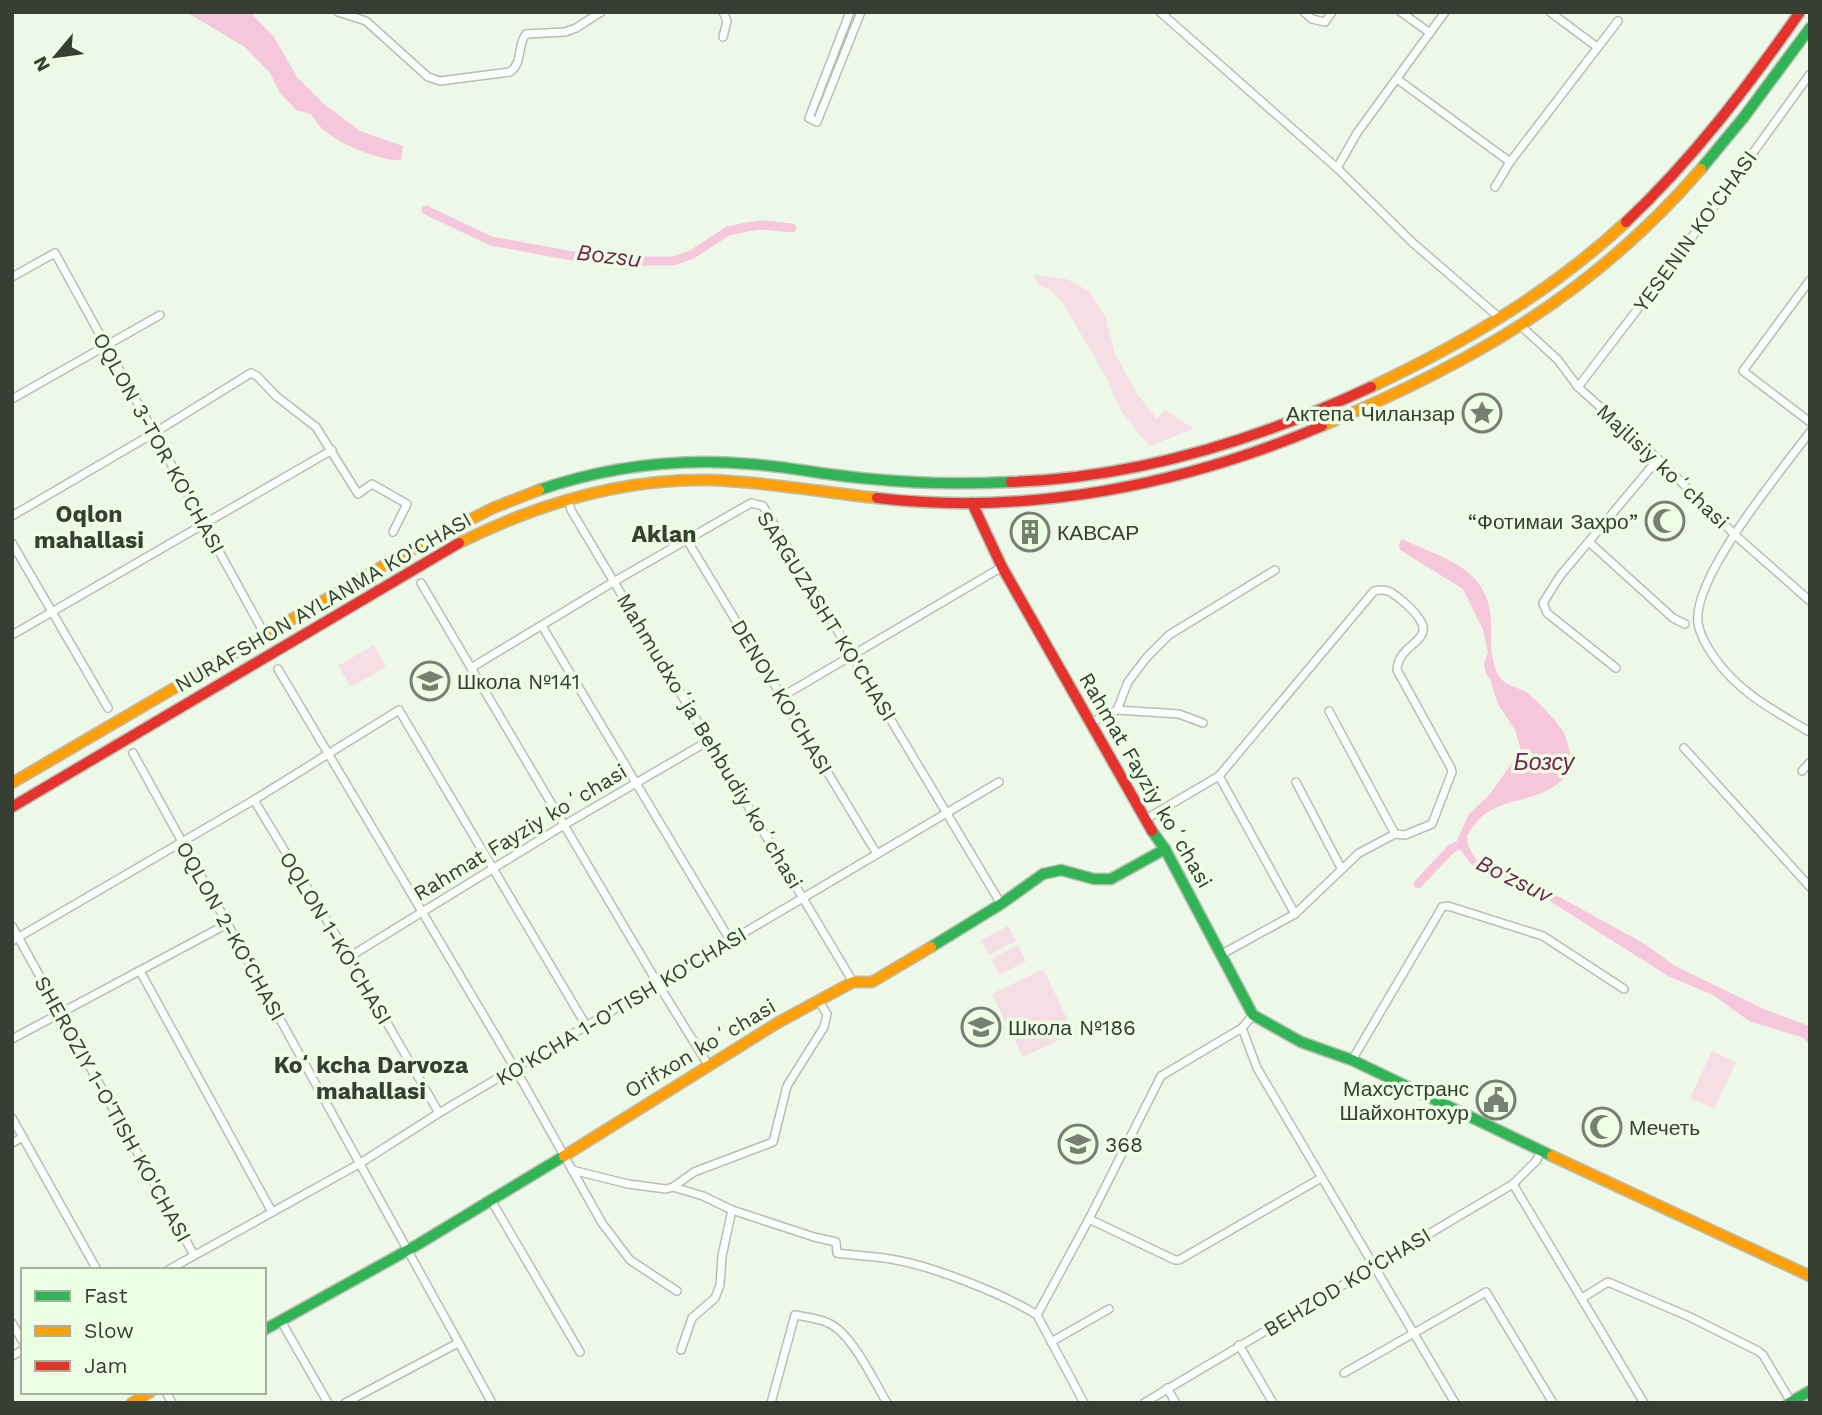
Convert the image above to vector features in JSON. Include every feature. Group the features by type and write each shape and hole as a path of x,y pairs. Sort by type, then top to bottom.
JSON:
{"main road":[{"path":"1794,14 1810,29"},
{"name":"NURAFSHON AYLANMA KO'CHASI","path":"12,783 264,633 474,515 548,487 614,471 710,462 761,465 876,480 964,484 1074,478 1205,451 1268,431 1346,399 1439,354 1502,319 1551,286 1602,244 1657,191 1705,139 1794,14"},
{"name":"NURAFSHON AYLANMA KO'CHASI","path":"12,807 444,551 502,522 568,499 666,481 710,480 880,499 972,503 1059,498 1163,481 1213,468 1353,414 1450,368 1522,327 1615,257 1718,149 1810,29"},
{"path":"1705,139 1708,148 1718,149"},
{"path":"1602,244 1612,247 1615,257"},
{"path":"1346,399 1346,409 1353,414"},
{"path":"710,462 705,471 710,480"},
{"path":"1158,462 1164,464 1167,470 1163,481"},
{"path":"614,471 620,473 622,478 617,488"},
{"name":"Rahmat Fayziy koʻchasi","path":"972,503 1002,567 1144,820 1165,849 1253,1014"},
{"name":"Orifxon koʻchasi","path":"266,1329 407,1251 565,1155 707,1063 853,982 872,982 1001,904 1038,877 1061,870 1094,879 1111,879 1165,849"},
{"path":"1253,1014 1301,1042 1352,1060 1541,1152 1810,1276"},
{"path":"1790,1402 1810,1391"}],"street":[{"path":"338,12 366,21 429,77 444,82 510,72 516,67 522,38 526,34 565,32 601,12"},
{"path":"723,12 727,20 723,37"},
{"path":"850,12 809,118 817,122 861,12"},
{"path":"1160,12 1337,167 1404,235 1502,319"},
{"path":"1304,12 1312,19 1325,22 1332,12"},
{"path":"1401,12 1430,33"},
{"path":"1337,167 1357,133 1445,12"},
{"path":"1550,12 1597,47"},
{"path":"1495,187 1510,162 1618,21"},
{"name":"YESENIN KO'CHASI","path":"1578,387 1675,260 1810,74"},
{"path":"1397,79 1510,162"},
{"name":"OQLON 3-TOR KO'CHASI","path":"12,277 55,253 264,633"},
{"path":"1810,279 1743,370 1810,422"},
{"path":"12,399 160,315"},
{"name":"Majlisiy koʻchasi","path":"1522,327 1558,360 1578,387 1658,459 1735,535 1810,601"},
{"path":"12,516 251,373 317,427 358,494 372,484 407,504 393,531"},
{"path":"1810,432 1735,535 1705,586 1699,606 1700,632 1727,675 1758,701 1810,732"},
{"path":"12,635 332,450"},
{"path":"1616,668 1548,613 1543,603 1560,576 1658,459"},
{"name":"Mahmudxoʻja Behbudiy koʻchasi","path":"568,499 571,510 853,982"},
{"name":"SARGUZASHT KO'CHASI","path":"471,668 751,503 763,506 1001,904"},
{"name":"DENOV KO'CHASI","path":"688,540 877,853"},
{"path":"12,542 108,708"},
{"path":"1589,542 1673,618 1685,624"},
{"path":"783,696 1002,567"},
{"path":"1118,710 1128,682 1146,657 1169,635 1275,570"},
{"path":"421,583 707,1063"},
{"path":"1144,820 1219,776 1374,591 1390,591 1418,614 1423,625 1422,636 1401,658 1397,670 1452,772 1432,824 1405,835 1395,834 1359,853 1295,914 1222,954"},
{"path":"542,626 730,940"},
{"path":"278,669 516,1070 602,1223 629,1261 677,1291"},
{"path":"15,939 254,800 400,710 587,1027"},
{"path":"1090,723 1118,710 1179,713 1203,723"},
{"path":"1329,711 1395,834"},
{"name":"Rahmat Fayziy koʻchasi","path":"349,957 564,825 710,740"},
{"path":"1684,748 1810,887"},
{"name":"OQLON 2-KO‘CHASI","path":"133,753 492,1403"},
{"path":"1802,771 1810,762"},
{"path":"1219,776 1295,914"},
{"name":"KO'KCHA 1-O'TISH KO'CHASI","path":"171,1268 359,1164 730,940 999,782"},
{"path":"1296,782 1341,868"},
{"name":"OQLON 1-KO'CHASI","path":"254,800 349,957 439,1114"},
{"path":"1352,1060 1442,907 1448,906 1543,936 1624,989"},
{"path":"12,1039 227,923"},
{"name":"SHEROZIY 1-O'TISH KO'CHASI","path":"12,926 15,939 60,1013 194,1255"},
{"path":"140,971 272,1212"},
{"path":"572,1170 628,1184 666,1189 694,1172 773,1142 787,1086 824,1027 827,1014 818,1000"},
{"path":"1037,1315 1161,1076 1242,1028 1253,1014"},
{"path":"1242,1028 1257,1068 1455,1403"},
{"path":"12,1118 96,1268"},
{"path":"12,1143 23,1138"},
{"name":"BEHZOD KO‘CHASI","path":"1144,1403 1513,1184 1536,1161 1541,1152"},
{"path":"1089,1219 1179,1260 1321,1178"},
{"path":"1513,1184 1644,1403"},
{"path":"673,1187 703,1196 732,1210 836,1242 837,1254 896,1260 941,1273 1023,1306 1037,1315 1084,1403"},
{"path":"491,1200 580,1352"},
{"path":"681,1350 692,1318 715,1298 720,1285 722,1256 732,1210"},
{"path":"1582,1298 1608,1282 1690,1317 1763,1355 1790,1402"},
{"path":"1344,1373 1488,1293 1553,1403"},
{"path":"1051,1342 1109,1309"},
{"path":"772,1403 795,1315 827,1322 841,1332 856,1351 887,1403"},
{"path":"281,1321 328,1403"},
{"path":"12,1323 21,1339"},
{"path":"345,1403 458,1343"},
{"path":"1239,1345 1273,1403"},
{"path":"1167,1388 1176,1403"}],"shaded area":[{"path":"1034,275 1067,279 1089,291 1106,318 1115,354 1137,394 1157,419 1165,410 1194,429 1149,446 1120,409 1106,377 1064,305 1051,290 1038,285"},
{"path":"374,645 386,667 351,687 338,666"},
{"path":"1008,926 1016,941 989,955 981,940"},
{"path":"1018,945 1026,961 999,975 991,959"},
{"path":"1043,969 1074,1033 1023,1057 992,994"},
{"path":"1712,1051 1736,1062 1714,1109 1690,1098"}],"water":[{"path":"186,12 250,12 274,37 297,77 324,104 360,131 403,146 401,160 373,155 332,136 311,114 296,110 280,93 270,73 245,47"},
{"name":"Бозсу","path":"1402,539 1449,560 1474,578 1489,605 1491,644 1499,676 1508,684 1526,692 1563,731 1573,766 1561,781 1547,791 1498,807 1476,822 1467,840 1480,864 1543,888 1643,943 1675,966 1766,1010 1807,1025 1810,1027 1810,1046 1804,1038 1749,1021 1713,995 1668,976 1534,891 1485,874 1471,864 1457,845 1458,838 1469,814 1490,794 1521,750 1515,730 1498,704 1486,674 1484,664 1488,652 1483,630 1463,589 1400,550"}],"waterway":[{"name":"Bozsu","path":"426,210 491,241 572,256 634,261 673,261 691,255 728,231 747,227 762,225 792,228"},
{"path":"1418,884 1451,849 1461,844"}],"traffic: fast":[{"path":"1701,169 1744,117 1810,28"},
{"path":"539,490 616,470 696,462 765,465 907,482 1011,482"},
{"path":"1152,831 1165,849 1253,1015 1301,1042 1352,1060 1552,1156"},
{"path":"931,947 1001,904 1043,874 1061,870 1094,879 1111,879 1165,849"},
{"path":"266,1329 417,1245 564,1156"},
{"path":"1789,1403 1810,1391"}],"traffic: slow":[{"path":"1322,426 1429,377 1527,321 1573,289 1617,253 1660,213 1701,169"},
{"path":"1371,387 1440,352 1505,314 1568,271 1626,222"},
{"path":"459,543 550,505 645,484 732,481 877,498"},
{"path":"12,783 405,553 493,508 539,490"},
{"path":"564,1156 779,1022 853,982 872,982 931,947"},
{"path":"1552,1156 1810,1276"},
{"path":"132,1403 147,1394"}],"traffic: jam":[{"path":"1626,222 1651,198 1719,121 1800,12"},
{"path":"1011,482 1104,473 1196,453 1285,423 1371,387"},
{"path":"877,498 991,503 1104,491 1215,465 1322,426"},
{"path":"972,503 1002,567 1152,831"},
{"path":"12,807 459,543"}],"place":[{"name":"Актепа Чиланзар","path":"1482,413"},
{"name":"“Фотимаи Заҳро”","path":"1665,521"},
{"name":"КАВСАР","path":"1030,532"},
{"name":"Школа №141","path":"430,681"},
{"name":"Школа №186","path":"981,1027"},
{"name":"Махсустранс Шайхонтохур","path":"1496,1100"},
{"name":"Мечеть","path":"1602,1127"},
{"name":"368","path":"1078,1144"}],"district":[{"name":"Oqlon mahallasi","path":"89,527"},
{"name":"Aklan","path":"664,534"},
{"name":"Koʻkcha Darvoza mahallasi","path":"371,1078"}],"water label":[{"name":"Bo'zsuv","path":"1514,879"}]}
